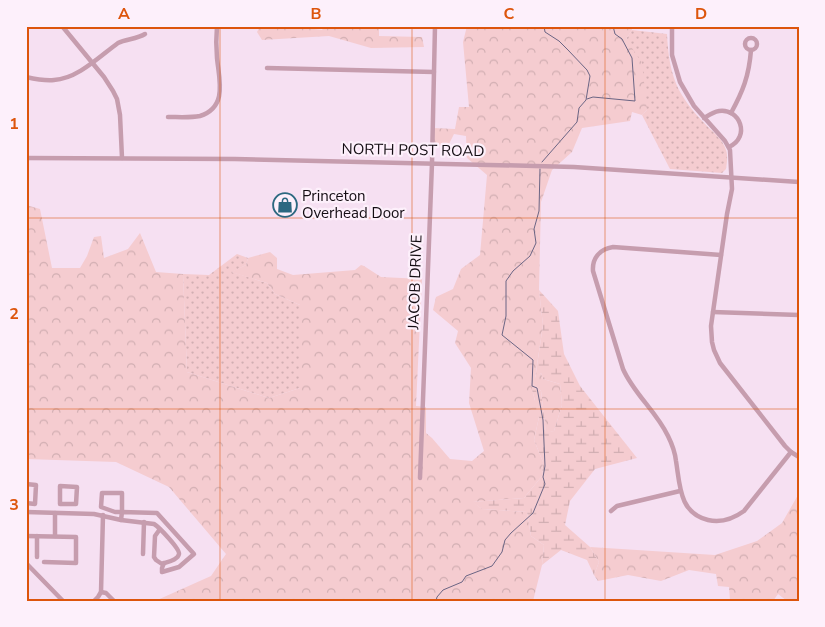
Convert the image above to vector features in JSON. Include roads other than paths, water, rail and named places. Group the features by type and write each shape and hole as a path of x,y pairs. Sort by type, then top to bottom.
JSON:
{"street":[{"path":"62,26 109,84 117,99 120,115 122,158"},
{"path":"168,117 199,116 213,108 218,99 221,88 216,54 217,26"},
{"name":"JACOB DRIVE","path":"420,478 432,163 435,26"},
{"path":"672,26 672,55 676,73 688,99 725,141 731,155 731,196 711,326 712,342 720,363 785,446 799,457"},
{"path":"26,78 63,79 75,74 118,43 145,34"},
{"path":"731,113 745,84 751,50"},
{"path":"267,68 434,72"},
{"path":"704,118 714,112 723,111 731,113 738,120 741,135 738,142 729,147"},
{"name":"NORTH POST ROAD","path":"26,158 244,159 574,167 799,182"},
{"path":"721,255 613,247 601,251 595,258 594,274 623,369 629,381 668,435 676,459 680,491 686,504 699,516 710,521 734,518 744,511 791,452"},
{"path":"713,312 799,315"},
{"path":"26,484 36,485 34,512"},
{"path":"76,504 60,504 60,486 76,486 76,504 76,513"},
{"path":"611,511 618,506 680,491"},
{"path":"121,520 122,512 122,493 102,493 101,507 116,512 122,512 157,513 194,554 179,567 162,572 164,563"},
{"path":"26,503 35,504"},
{"path":"26,512 103,515 121,520 154,524 160,529 178,550 179,555 176,559 164,563 159,563 154,557 155,536 160,529"},
{"path":"55,536 56,513"},
{"path":"94,601 101,592 103,515"},
{"path":"143,554 144,522"},
{"path":"169,539 175,533"},
{"path":"26,536 76,537 76,563 44,562"},
{"path":"37,557 38,536"},
{"path":"26,563 63,601"},
{"path":"101,592 106,593 114,601"}],"waterway":[{"path":"542,162 577,122 579,108 586,100 590,76 587,70 559,41 545,32 544,26"},
{"path":"587,99 593,97 635,101 632,58 622,39 615,34 613,26"},
{"path":"436,601 443,590 462,582 466,576 492,566 502,552 505,540 533,513 545,484 543,477 545,466 543,420 537,388 532,386 533,360 502,335 506,316 506,281 513,271 530,256 536,243 534,229 539,211 540,169"}],"place":[{"name":"Princeton Overhead Door","path":"285,205"}]}
